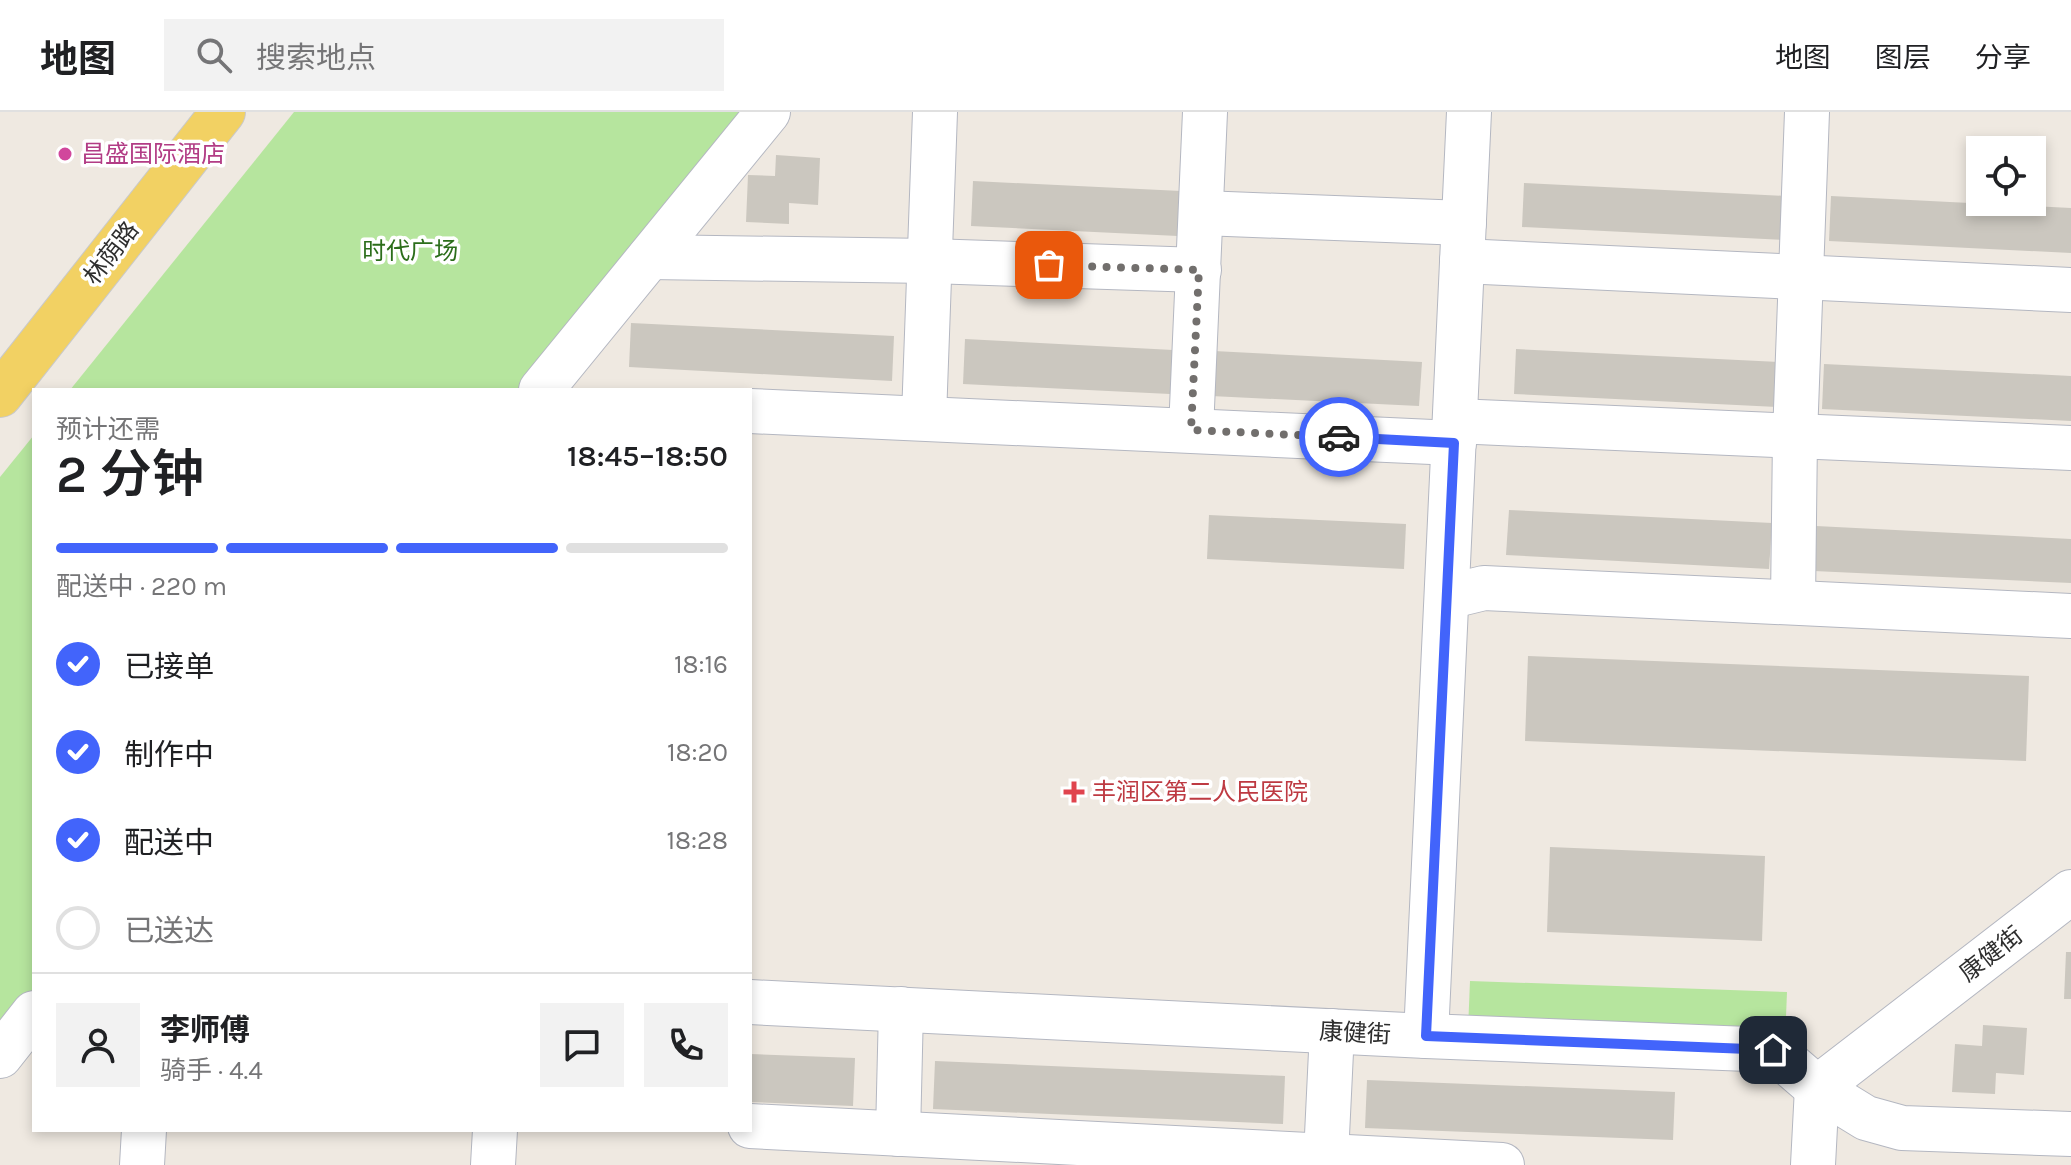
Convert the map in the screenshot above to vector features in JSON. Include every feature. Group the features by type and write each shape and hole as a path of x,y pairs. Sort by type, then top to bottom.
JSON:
{"main road":[{"name":"林荫路","path":"0,395 223,112"}],"street":[{"path":"543,388 768,112"},
{"path":"924,417 935,112"},
{"path":"1191,430 1205,112"},
{"path":"1426,1036 1469,112"},
{"path":"1793,602 1795,436 1807,112"},
{"path":"1202,213 1801,277 2071,290"},
{"path":"650,257 930,261 1199,270"},
{"path":"752,411 1191,430 1795,436 2071,448"},
{"path":"1447,597 1484,588 2071,616"},
{"name":"康健街","path":"752,1002 1773,1050 1817,1088 2071,892"},
{"path":"898,1134 901,1009"},
{"path":"0,1056 32,1016"},
{"path":"1326,1156 1332,1031"},
{"path":"1813,1165 1817,1088 1866,1118 1902,1128 2071,1134"},
{"path":"752,1126 898,1134 1117,1155 1326,1156 1502,1165"},
{"path":"142,1165 144,1132"},
{"path":"493,1165 495,1132"}],"green space":[{"name":"时代广场","path":"294,112 750,112 526,388 72,388"},
{"path":"32,437 32,994 0,1033 0,477"},
{"path":"1470,981 1787,992 1785,1042 1468,1030"}],"building":[{"path":"776,155 820,158 818,205 789,203 789,224 746,222 748,175 775,176"},
{"path":"973,181 1181,191 1178,236 971,226"},
{"path":"1524,183 1787,196 1784,240 1522,227"},
{"path":"1831,196 1966,203 1966,216 2046,216 2046,207 2071,208 2071,253 1829,241"},
{"path":"631,323 894,336 892,381 629,367"},
{"path":"965,339 1173,350 1170,394 963,384"},
{"path":"1516,349 1779,362 1777,407 1514,394"},
{"path":"1214,351 1422,362 1419,406 1211,396"},
{"path":"1824,364 2071,376 2071,421 1822,409"},
{"path":"1509,510 1772,523 1769,569 1506,555"},
{"path":"1209,515 1406,524 1404,569 1207,559"},
{"path":"1816,526 2071,539 2071,583 1814,571"},
{"path":"1528,656 2029,676 2026,761 1525,741"},
{"path":"1550,847 1765,856 1762,941 1547,932"},
{"path":"2066,952 2071,952 2071,999 2064,999"},
{"path":"1983,1025 2027,1028 2024,1075 1996,1073 1995,1094 1952,1092 1955,1044 1982,1046"},
{"path":"752,1054 855,1058 853,1106 752,1102"},
{"path":"935,1061 1285,1076 1283,1124 933,1109"},
{"path":"1367,1080 1675,1092 1673,1140 1365,1128"}],"way so far":[{"path":"1049,265 1199,270 1191,430 1339,437"}],"place":[{"name":"昌盛国际酒店","path":"65,154"},
{"name":"丰润区第二人民医院","path":"1074,792"}],"route":[{"path":"1339,437 1454,443 1426,1036 1773,1050"}]}
